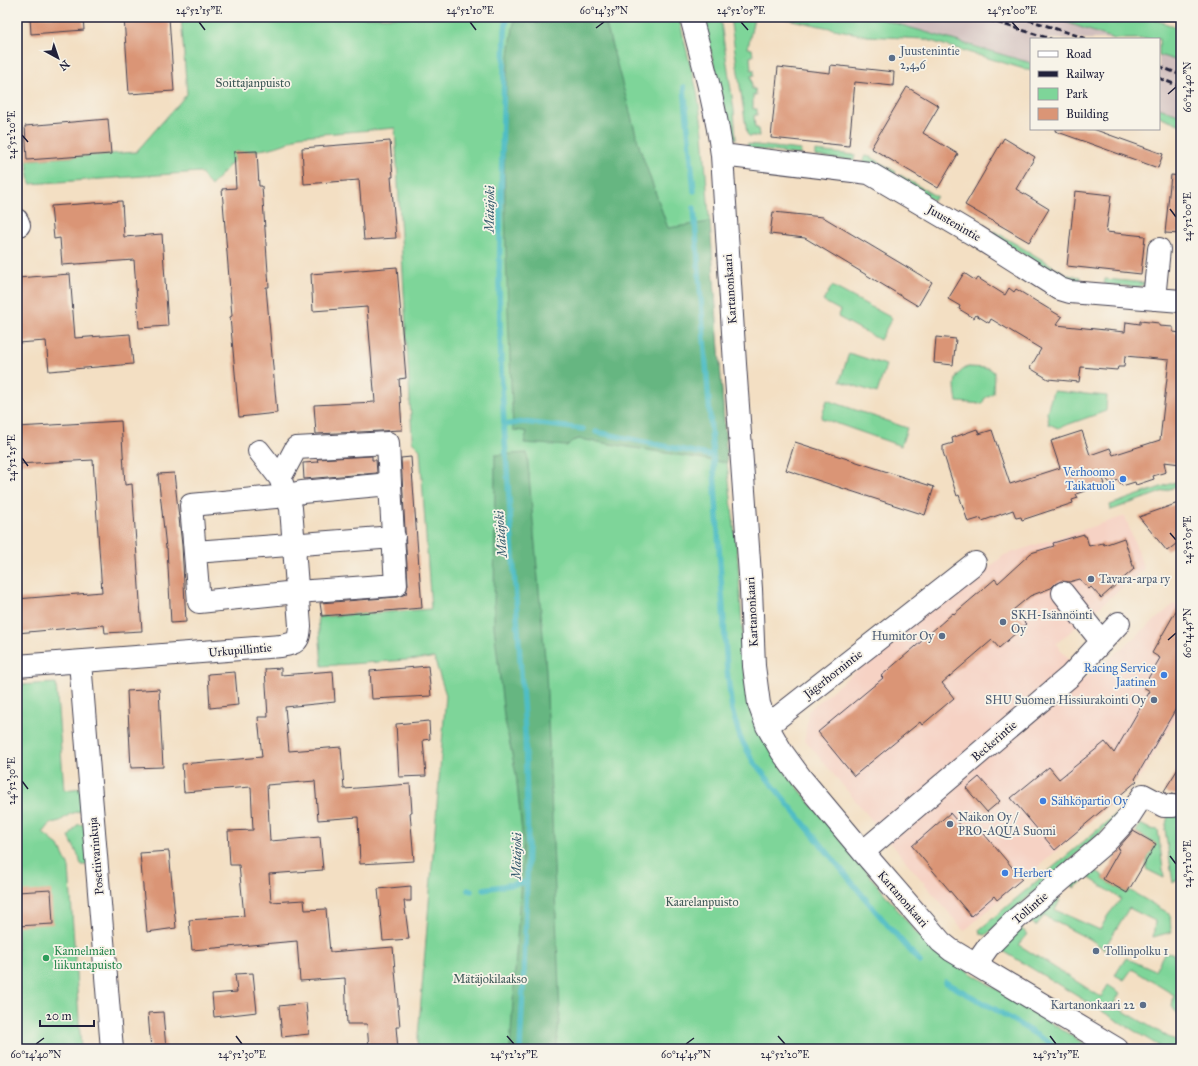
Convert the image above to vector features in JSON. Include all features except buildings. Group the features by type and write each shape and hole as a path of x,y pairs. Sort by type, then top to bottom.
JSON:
{"street":[{"name":"Kartanonkaari","path":"691,17 710,86 719,130 722,155 751,589 754,666 759,704 767,726 782,752 801,778 941,942 951,950 1117,1049"},
{"name":"Juustenintie","path":"722,155 868,173 976,236 1060,288 1070,292 1181,301"},
{"path":"1154,299 1159,249"},
{"path":"283,487 296,448 388,443 396,585 298,592 199,602 191,504 283,487 302,492 390,484"},
{"path":"259,450 283,487"},
{"name":"Urkupillintie","path":"17,666 281,646 295,642 299,637 300,626 298,592 291,508 283,487"},
{"path":"195,552 394,537"},
{"name":"Jägerhornintie","path":"767,726 975,563"},
{"path":"1062,593 1102,642"},
{"name":"Beckerintie","path":"863,852 1070,676 1119,624"},
{"name":"Posetiivarinkuja","path":"80,662 112,1049"},
{"name":"Tollintie","path":"976,964 988,947 1016,919 1106,842 1123,824 1143,794 1164,806 1173,806"}],"shaded area":[{"path":"874,17 1121,17 1181,40 1181,116 1160,108 1160,38 1030,38 1030,63"},
{"path":"1125,516 1144,569 1056,644 1085,679 1174,604 1181,608 1181,709 1138,780 964,931 805,740 808,711 950,591 961,592 1004,555"}],"green space":[{"name":"Kaarelanpuisto","path":"181,17 679,17 697,91 703,133 727,463 738,561 746,690 758,729 786,773 915,931 937,952 1093,1049 417,1049 446,695 434,658 322,666 318,617 431,609 420,450 412,442 395,128 299,136 276,147 235,152 235,159 211,186 200,172 30,184 27,160 136,152 187,94"},
{"path":"515,17 536,17 536,23 554,17 604,17 640,149 668,228 710,222 727,463 579,439 572,441 567,446 524,443 527,432 513,430 506,260 505,110 508,63"},
{"path":"703,17 720,17 734,110 736,140 729,130"},
{"path":"730,17 754,17 748,48 752,49 753,56 750,57 751,70 754,70 754,75 751,76 752,89 755,89 756,95 753,95 753,109 757,109 757,115 754,115 755,128 758,128 759,136 749,136 747,134"},
{"path":"778,17 874,17 1030,63 1030,71 924,39 867,36"},
{"path":"1051,17 1148,17 1181,29 1181,62 1160,55 1160,38 1111,38"},
{"path":"1160,108 1181,116 1181,125 1160,116"},
{"path":"747,144 801,150 800,155 748,148"},
{"path":"815,151 855,155 854,161 815,156"},
{"path":"864,157 871,157 896,172 893,177 864,163"},
{"path":"900,175 937,197 933,200 898,179"},
{"path":"994,231 1068,275 1081,277 1080,282 1066,280 992,236"},
{"path":"1105,279 1146,283 1139,287 1104,284"},
{"path":"832,286 892,318 880,340 838,317 841,311 823,301"},
{"path":"849,353 886,365 877,393 840,381"},
{"path":"968,367 989,368 994,372 993,393 984,399 983,404 957,402 955,382 959,374"},
{"path":"1053,391 1107,396 1106,411 1058,428 1049,424 1047,412"},
{"path":"827,400 907,428 901,446 821,418"},
{"path":"527,453 546,670 560,1014 556,1049 510,1049 523,843 516,774 504,716 494,626 495,455"},
{"path":"1181,480 1181,485 1111,510 1110,505"},
{"name":"Kannelmäen liikuntapuisto","path":"56,683 64,790 82,788 84,810 70,814 60,821 51,823 43,833 59,846 69,867 81,1049 17,1049 17,685"},
{"path":"1175,810 1181,814 1181,838 1179,843 1181,847 1181,877 1173,883 1165,829 1169,811"},
{"path":"1116,814 1121,814 986,935 980,934 979,930"},
{"path":"85,824 88,865 81,865 79,857 69,837 77,825"},
{"path":"1140,824 1150,829 1158,830 1164,878 1146,869 1148,857 1156,844 1136,832"},
{"path":"1087,865 1104,876 1103,879 1127,893 1129,890 1170,914 1171,932 1153,937 1155,921 1129,908 1104,949 1093,941 1044,916 1036,926 1025,919 1054,895 1060,900 1055,910 1100,930 1108,915 1121,899 1088,877 1074,888 1068,882"},
{"path":"1019,927 1028,934 1019,945 1101,997 1108,985 1120,993 1113,1005 1177,1042 1177,1049 1164,1049 1000,949"},
{"path":"1164,953 1174,954 1181,1021 1172,1006 1174,995 1132,969 1124,980 1115,975 1126,958 1155,971"}],"waterway":[{"name":"Mätäjoki","path":"507,17 505,31 499,282 504,425 525,731 528,846 520,1049"},
{"path":"684,87 694,191"},
{"path":"694,208 713,456"},
{"path":"504,425 523,422 583,429"},
{"path":"596,432 713,456 727,670 732,710 740,737 753,761 872,907 920,962"},
{"path":"484,889 527,882"},
{"path":"945,982 998,1011 1059,1049"}],"railway":[{"path":"980,17 1048,38"},
{"path":"1020,17 1084,38"},
{"path":"1160,66 1181,75"},
{"path":"1160,78 1181,87"}],"place":[{"name":"Juustenintie 2,4,6","path":"892,58"},
{"name":"Verhoomo Taikatuoli","path":"1123,479"},
{"name":"Tavara-arpa ry","path":"1091,579"},
{"name":"SKH-Isännöinti Oy","path":"1003,622"},
{"name":"Humitor Oy","path":"942,636"},
{"name":"Racing Service Jaatinen","path":"1164,675"},
{"name":"SHU Suomen Hissiurakointi Oy","path":"1154,700"},
{"name":"Sähköpartio Oy","path":"1043,801"},
{"name":"Naikon Oy / PRO-AQUA Suomi","path":"950,824"},
{"name":"Herbert","path":"1005,873"},
{"name":"Tollinpolku 1","path":"1096,951"},
{"name":"Kannelmäen liikuntapuisto","path":"46,958"},
{"name":"Kartanonkaari 22","path":"1143,1005"}],"park label":[{"name":"Soittajanpuisto","path":"253,83"},
{"name":"Mätäjokilaakso","path":"490,979"}]}
